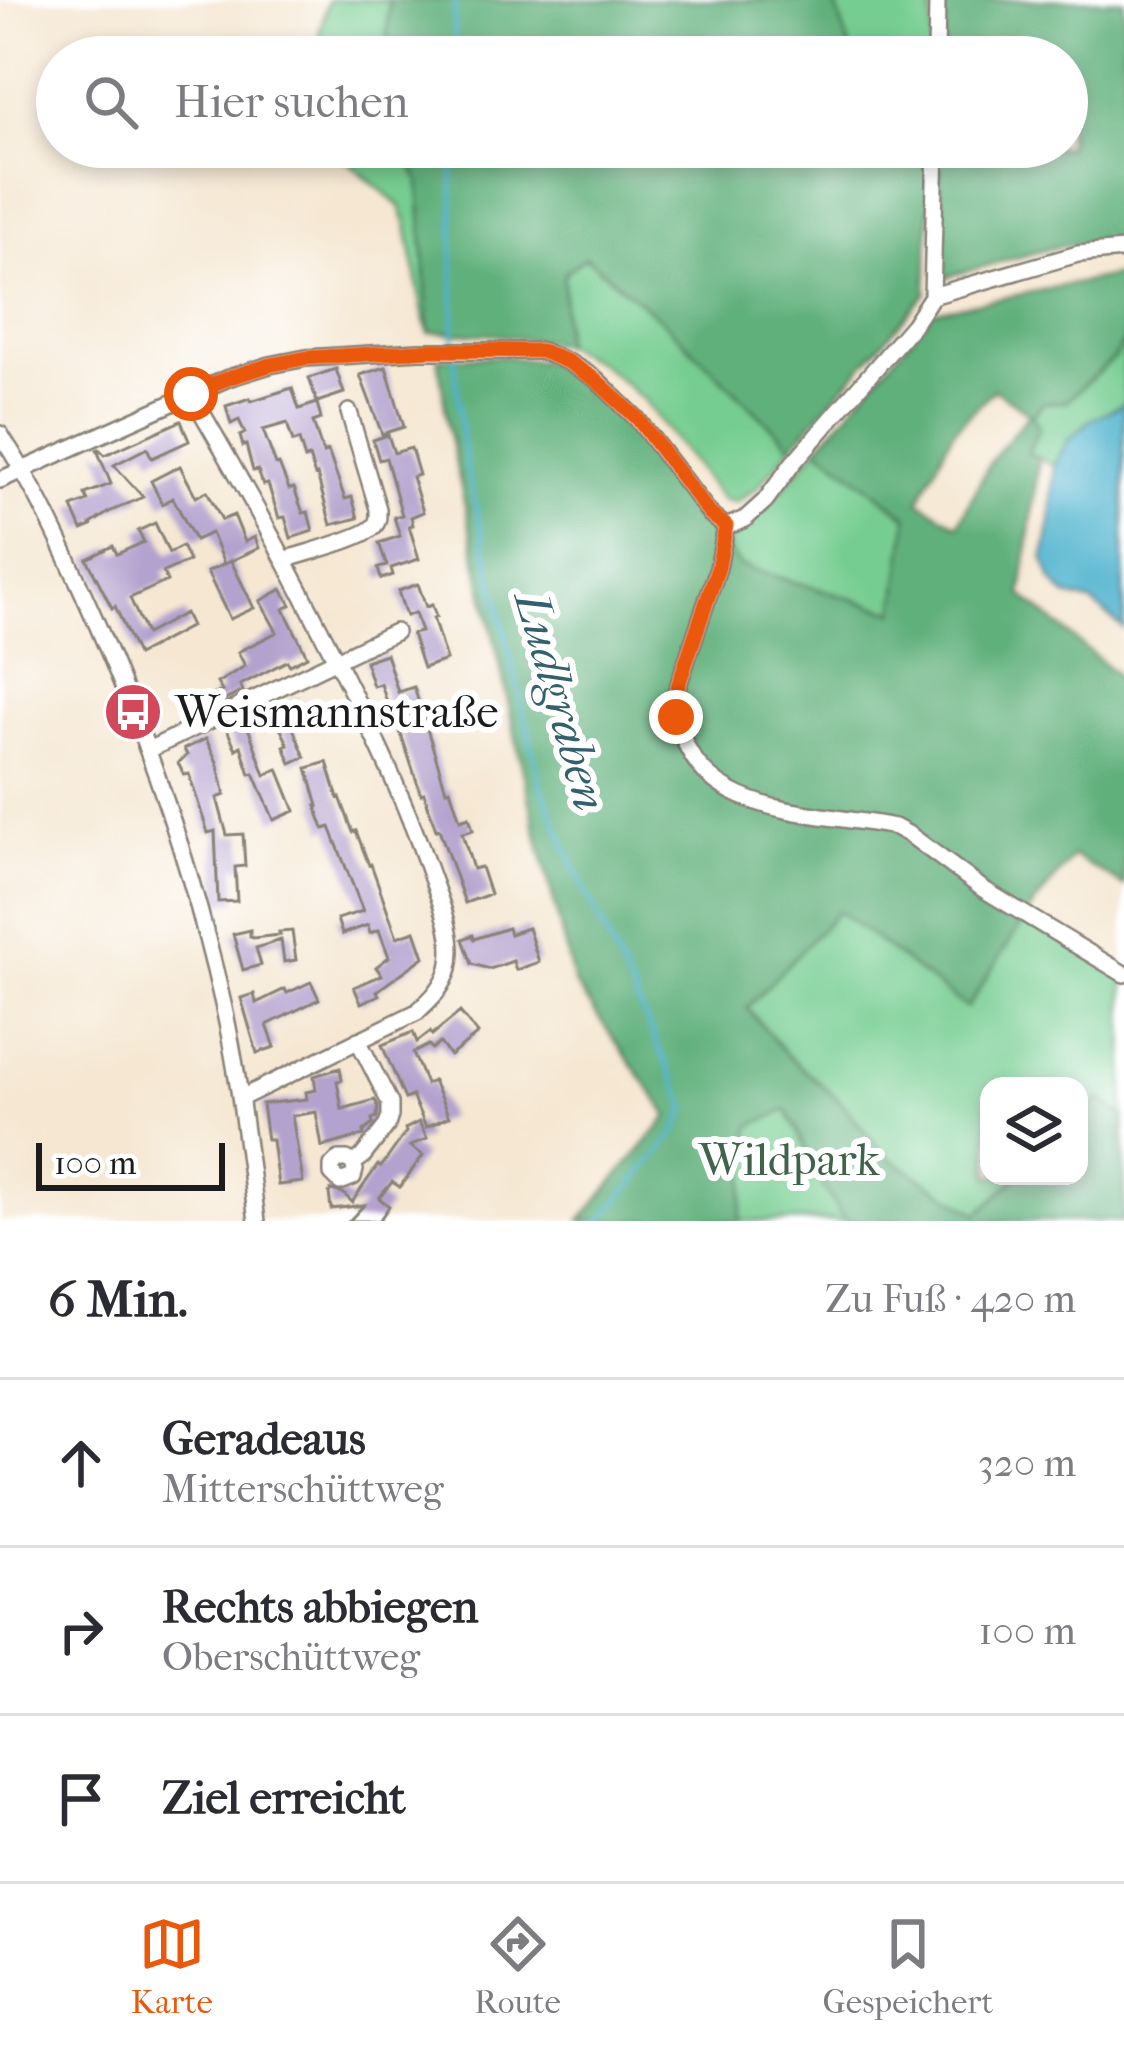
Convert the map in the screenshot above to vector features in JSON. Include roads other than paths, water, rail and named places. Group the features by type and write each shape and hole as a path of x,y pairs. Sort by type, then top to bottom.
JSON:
{"street":[{"path":"937,0 937,36"},
{"path":"726,526 746,519 765,501 913,326 932,296 935,168"},
{"path":"932,296 1078,254 1124,250"},
{"path":"0,480 249,371 306,358 436,350 542,351 596,380 637,418 710,514 726,526"},
{"path":"191,394 284,560 388,765 446,920 449,946 449,966 437,993 417,1012 241,1098"},
{"path":"284,560 356,536 377,521 378,509 349,412"},
{"path":"0,434 69,560 117,670 178,836 224,1007 256,1221"},
{"path":"726,526 718,568 675,695 676,717 694,760 737,794 766,808 895,827 983,889 1124,974"},
{"path":"148,750 395,632"},
{"path":"353,1163 390,1116 390,1102 358,1040"}],"water":[{"path":"1124,404 1124,629 1093,603 1066,596 1052,581 1044,558 1054,466 1069,439 1092,419"}],"waterway":[{"name":"Ludlgraben","path":"454,36 455,0"},
{"name":"Ludlgraben","path":"453,168 454,344"},
{"name":"Ludlgraben","path":"454,355 464,456 541,786 687,1107 675,1134 601,1221"}],"place":[{"name":"Weismannstraße","path":"133,712"}],"park label":[{"name":"Wildpark","path":"789,1160"}]}
